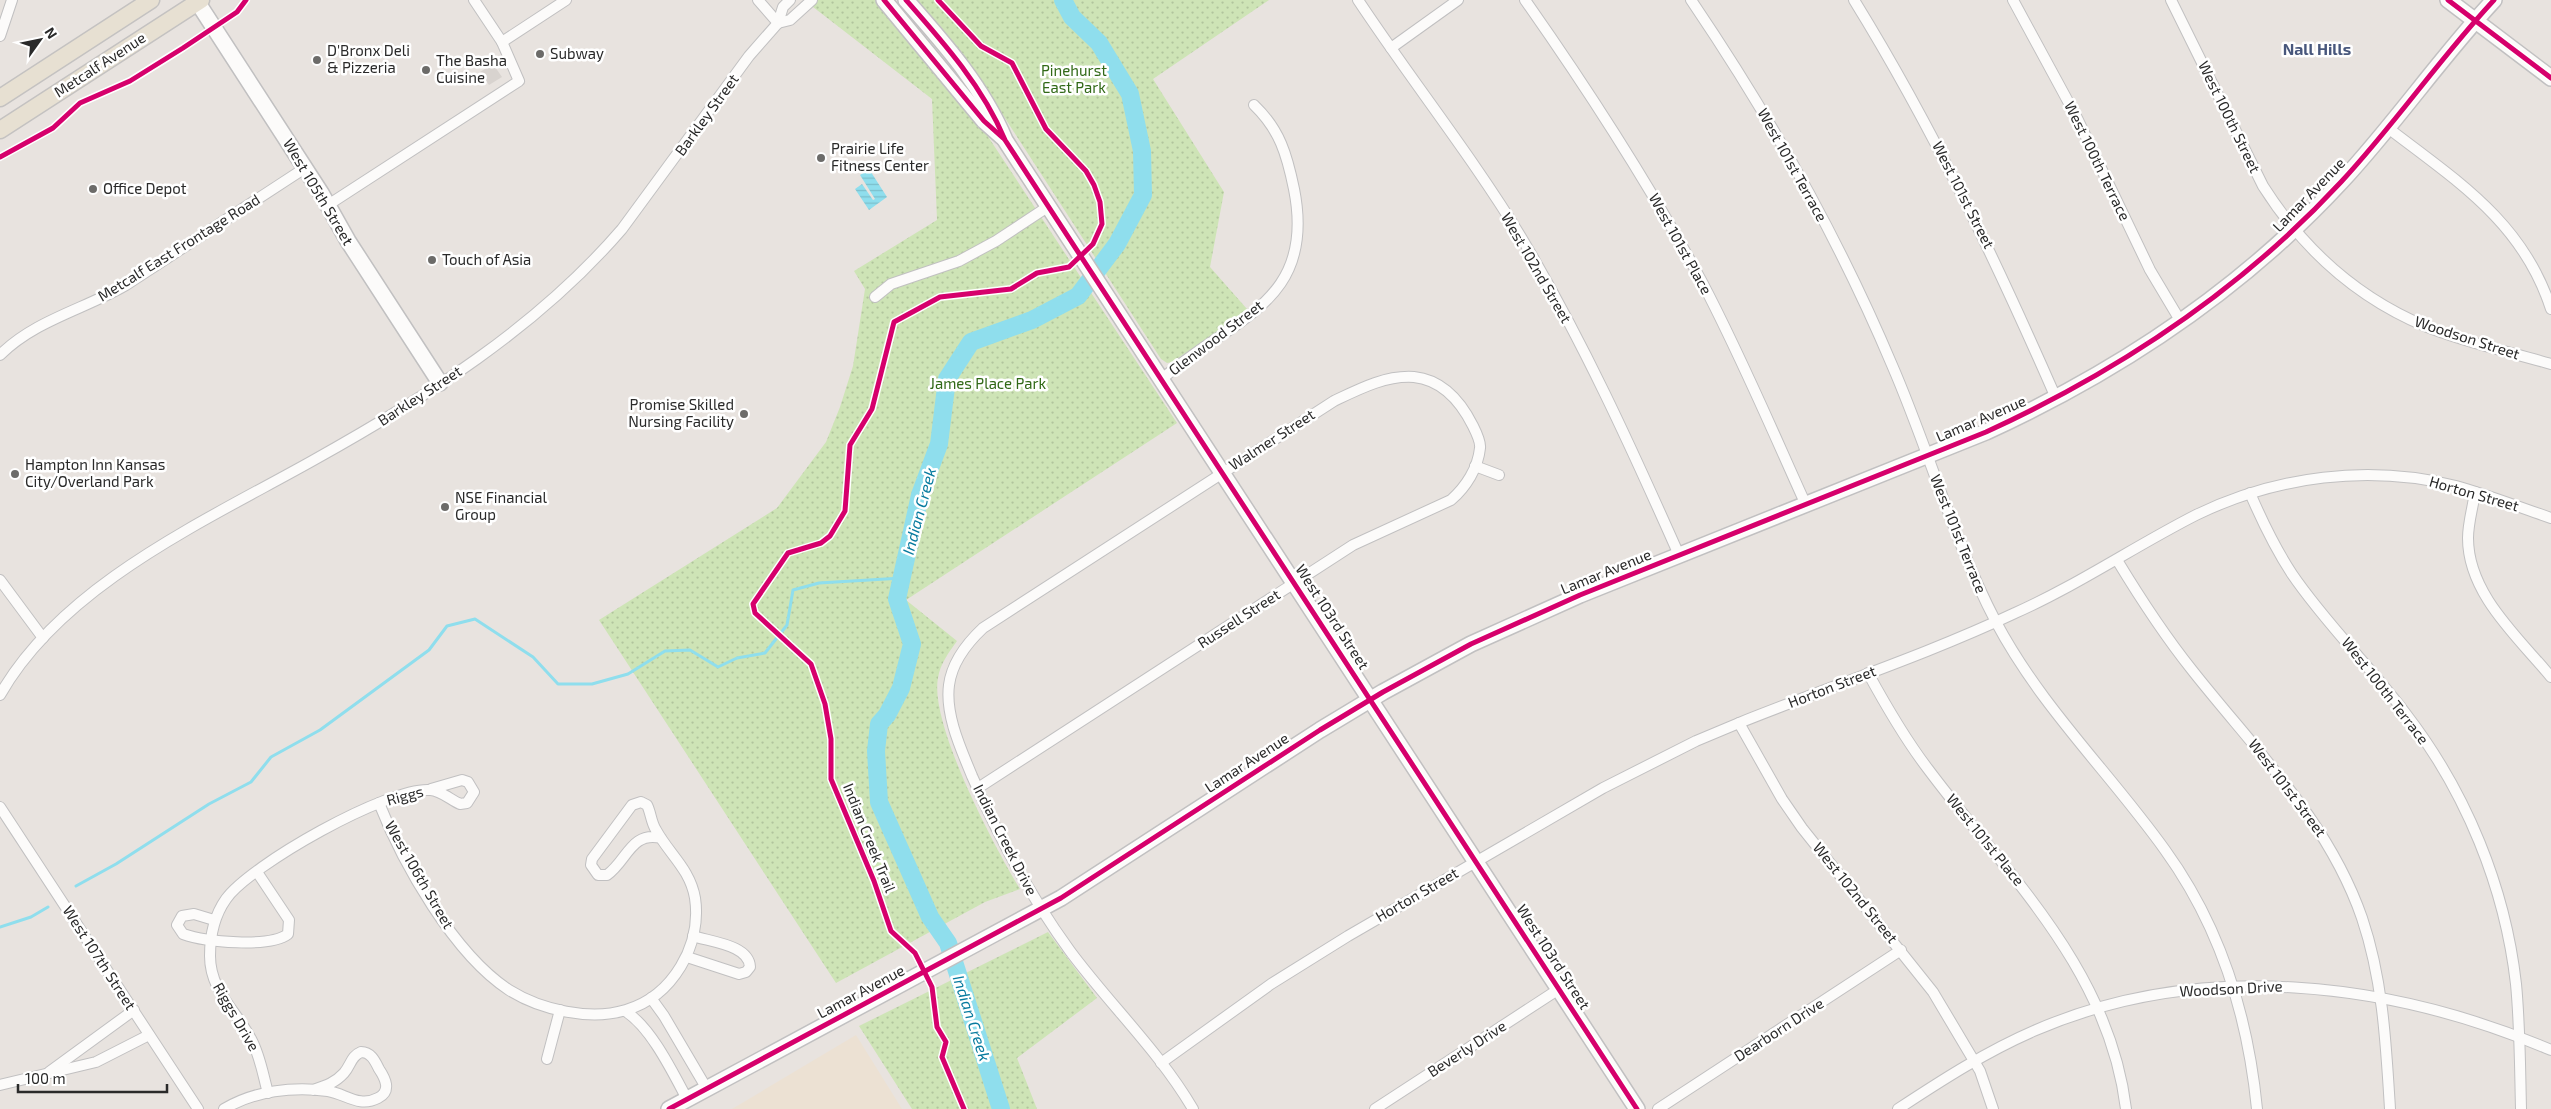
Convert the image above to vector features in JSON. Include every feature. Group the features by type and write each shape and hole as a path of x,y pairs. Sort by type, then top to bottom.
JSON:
{"main road":[{"name":"Metcalf Avenue","path":"0,98 151,0"},
{"name":"Metcalf Avenue","path":"0,130 198,1"}],"street":[{"path":"0,36 12,0"},
{"path":"328,206 519,81 502,42 474,0"},
{"path":"502,42 566,0"},
{"path":"758,0 778,24"},
{"name":"Barkley Street","path":"0,695 26,657 43,638 96,591 171,539 368,429 479,358 540,311 601,254 646,200 749,56 778,24 782,7 790,0"},
{"name":"Barkley Street","path":"778,24 790,20 812,0"},
{"name":"West 103rd Street","path":"884,0 984,121 1005,140"},
{"name":"West 103rd Street","path":"906,0 959,63 994,114 1005,140 1637,1109"},
{"name":"West 102nd Street","path":"1358,0 1466,153 1521,238 1566,318 1623,430 1679,555"},
{"path":"1391,48 1458,0"},
{"name":"West 101st Place","path":"1525,0 1614,130 1676,235 1734,345 1806,505"},
{"name":"West 101st Terrace","path":"1691,0 1760,107 1844,260 1892,365 1971,572 1996,622 2029,676 2063,722 2168,854 2208,924 2233,986 2248,1041 2258,1109"},
{"name":"West 101st Street","path":"1854,0 1915,103 1962,191 2056,398"},
{"name":"West 100th Terrace","path":"2013,0 2081,126 2150,270 2181,322"},
{"name":"West 100th Street","path":"2171,0 2254,170 2278,209 2294,230"},
{"path":"2448,0 2551,78"},
{"name":"Lamar Avenue","path":"669,1109 1041,909 1082,885 1370,699 1455,652 1525,618 1986,432 2056,398 2130,357 2181,322 2231,284 2294,230 2342,181 2494,0"},
{"name":"West 105th Street","path":"198,1 305,168 348,241 440,383"},
{"name":"Glenwood Street","path":"1162,379 1178,364 1226,333 1257,308 1276,290 1293,263 1299,237 1296,201 1291,175 1278,134 1254,105"},
{"path":"2388,128 2465,186 2501,220 2528,258 2551,309"},
{"name":"Metcalf East Frontage Road","path":"0,355 26,334 118,290 305,168"},
{"path":"875,296 891,284 959,261 996,241 1049,206"},
{"name":"Woodson Street","path":"2294,230 2339,275 2367,296 2396,313 2451,335 2551,364"},
{"name":"Walmer Street","path":"965,647 983,628 1334,401 1392,378 1414,377 1436,384 1451,394 1461,405 1475,430 1481,446 1475,466"},
{"path":"1475,466 1499,475"},
{"name":"Russell Street","path":"978,788 1353,545 1385,528 1443,505 1464,489 1475,466"},
{"name":"Horton Street","path":"1161,1063 1271,984 1348,936 1603,788 1679,750 1739,723 1996,622 2044,600 2195,516 2250,493 2306,479 2351,475 2386,475 2424,480 2475,492 2551,518"},
{"path":"2475,492 2468,538 2475,577 2494,607 2551,677"},
{"name":"West 100th Terrace","path":"2250,493 2272,540 2292,573 2407,714 2460,800 2488,866 2503,914 2516,984 2521,1109"},
{"name":"West 101st Street","path":"2117,560 2163,632 2291,789 2328,844 2362,918 2371,950 2381,999 2390,1109"},
{"path":"0,580 43,638"},
{"name":"Indian Creek Drive","path":"965,647 951,676 948,697 950,714 978,788 1005,847 1041,909 1071,951 1161,1063 1193,1109"},
{"name":"West 101st Place","path":"1868,673 1896,722 1928,769 2030,896 2057,935 2097,1009 2117,1060 2126,1109"},
{"name":"West 102nd Street","path":"1739,723 1782,799 1802,828 1933,992 1987,1086 1993,1109"},
{"name":"Riggs","path":"379,803 402,795 431,789"},
{"name":"Riggs Drive","path":"268,1093 252,1039 217,989 212,974 211,941 214,920 227,897 236,887 257,872 320,830 379,803"},
{"name":"West 106th Street","path":"379,803 412,870 463,948 480,966 509,990 560,1010 593,1014 625,1011 650,998"},
{"path":"661,838 645,838 634,843 607,875 598,875 592,868 592,859 636,803 647,805 651,821 661,838 680,861 692,885 696,908 694,936 687,957 676,974 650,998 664,1016 707,1089"},
{"name":"West 107th Street","path":"0,807 198,1109"},
{"path":"214,920 188,914 182,916 177,925 183,934 211,941 274,941 288,934 288,920 257,872"},
{"path":"687,957 738,974 746,972 750,967 750,960 742,951 694,936"},
{"name":"Dearborn Drive","path":"1658,1109 1901,950"},
{"name":"Woodson Drive","path":"1898,1109 1974,1061 2037,1030 2097,1009 2170,992 2233,986 2292,986 2343,991 2448,1015 2551,1050"},
{"name":"Beverly Drive","path":"1375,1109 1559,989"},
{"path":"49,1072 134,1010"},
{"path":"547,1059 560,1010"},
{"path":"625,1011 633,1016 648,1034 672,1071 687,1100"},
{"path":"0,1086 49,1072 70,1070 96,1062 149,1035"},
{"path":"224,1109 252,1096 313,1090 337,1092 359,1102 380,1097 386,1090 387,1084 372,1056 361,1052 354,1056 348,1068 336,1080 313,1090"}],"shaded area":[{"path":"493,64 502,77 489,85 480,72"},
{"path":"856,1035 902,1109 732,1109"}],"green space":[{"name":"James Place Park","path":"804,0 877,0 983,129 1177,423 906,600 957,641 943,663 938,678 938,699 944,725 953,754 966,785 995,845 1020,889 985,902 836,983 599,620 777,508 826,442 840,407 853,366 865,289 854,271 937,220 932,99"},
{"name":"Pinehurst East Park","path":"915,0 1269,0 1153,79 1224,192 1210,267 1247,309 1228,325 1172,362 1167,363 1161,359 988,92"},
{"path":"1048,932 1097,998 1017,1058 1037,1109 912,1109 859,1026"}],"water":[{"path":"869,169 887,197 869,210 855,189 862,184 873,200 875,199 860,175"}],"waterway":[{"name":"Indian Creek","path":"1001,1109 948,943 930,917 879,802 876,751 879,724 887,715 901,688 912,644 897,599 920,495 939,444 947,379 971,342 1032,320 1078,296 1117,244 1143,195 1142,151 1130,94 1099,43 1072,17 1063,0"},
{"path":"76,886 116,864 209,804 251,782 271,757 320,730 429,650 447,626 475,619 533,657 558,684 592,684 628,674 665,651 690,650 718,667 737,658 765,653 787,625 793,590 819,583 902,578"},
{"path":"0,927 31,917 48,907"}],"cycle path":[{"path":"0,157 53,128 80,103 130,81 183,48 237,12 246,0"},
{"path":"884,0 984,121 1003,138"},
{"path":"906,0 962,66 986,102 1005,140 1637,1109"},
{"name":"Indian Creek Trail","path":"938,0 981,46 1012,63 1046,129 1086,171 1094,185 1100,202 1102,224 1093,244 1069,267 1037,273 1011,289 940,297 894,322 872,409 850,445 845,511 830,536 821,543 788,553 753,604 755,613 811,664 825,704 831,739 831,779 874,881 891,931 915,953 932,987 937,1027 946,1042 942,1057 964,1109"},
{"path":"2448,0 2551,78"},
{"path":"669,1109 1061,898 1320,730 1383,692 1471,644 1580,595 1986,432 2084,382 2130,355 2176,325 2220,292 2262,258 2302,221 2361,160 2494,0"}],"place":[{"name":"Subway","path":"540,54"},
{"name":"D'Bronx Deli & Pizzeria","path":"317,60"},
{"name":"The Basha Cuisine","path":"426,70"},
{"name":"Prairie Life Fitness Center","path":"821,158"},
{"name":"Office Depot","path":"93,189"},
{"name":"Touch of Asia","path":"432,260"},
{"name":"Promise Skilled Nursing Facility","path":"744,414"},
{"name":"Hampton Inn Kansas City/Overland Park","path":"15,474"},
{"name":"NSE Financial Group","path":"445,507"}],"district":[{"name":"Nall Hills","path":"2317,49"}]}
